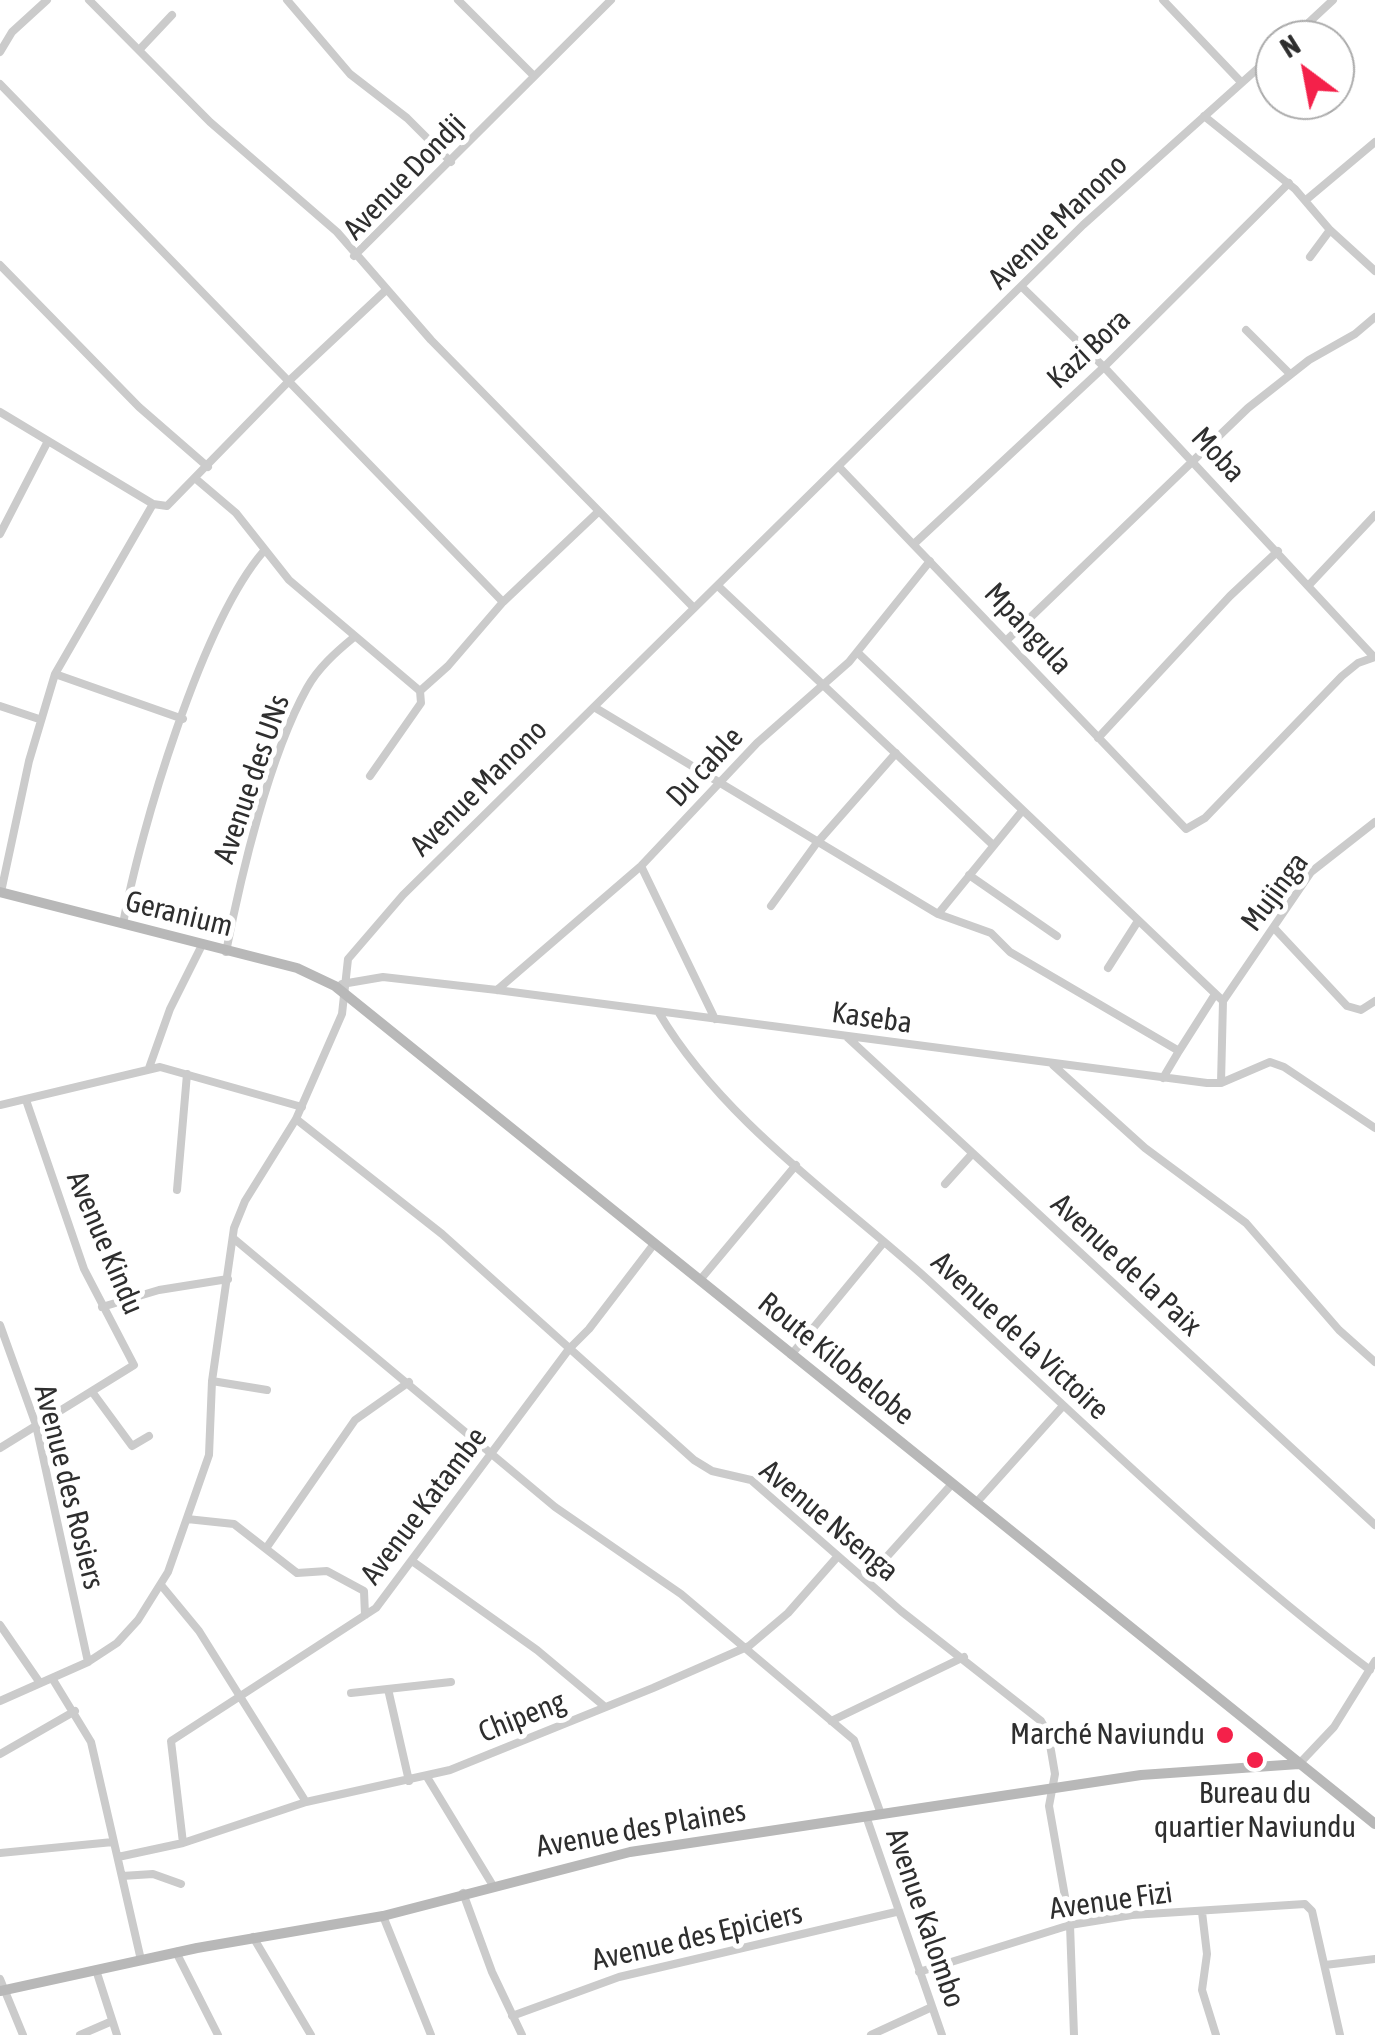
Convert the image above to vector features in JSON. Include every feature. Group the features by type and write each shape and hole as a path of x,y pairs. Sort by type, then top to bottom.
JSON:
{"street":[{"path":"0,52 12,32 46,0"},
{"path":"89,0 210,122 337,232 354,256"},
{"path":"287,0 350,74 406,118 451,162"},
{"path":"458,0 534,76"},
{"name":"Avenue Dondji","path":"611,0 354,256 597,513 694,608"},
{"path":"1163,0 1240,82"},
{"path":"1312,20 1333,0"},
{"path":"140,49 172,15"},
{"name":"Avenue Manono","path":"0,1701 88,1662 125,1636 160,1585 210,1454 212,1381 233,1238 245,1201 302,1107 342,1014 348,959 368,932 1022,287 1255,70"},
{"path":"0,84 291,379 502,602"},
{"path":"1204,116 1289,184 1330,230 1375,271"},
{"path":"1306,200 1374,144"},
{"name":"Kazi Bora","path":"916,542 1104,366 1289,184"},
{"path":"1310,257 1330,230"},
{"path":"0,266 139,407 208,467"},
{"name":"Moba","path":"1022,287 1104,366 1375,657"},
{"path":"0,412 156,505 172,504 291,379 385,291"},
{"path":"1008,638 1191,459 1290,374 1355,334 1375,316"},
{"path":"1246,330 1290,374"},
{"path":"0,534 48,442"},
{"name":"Mpangula","path":"840,468 1008,638 1181,824 1190,828 1205,818 1342,676 1358,663 1375,657"},
{"path":"196,478 236,514 263,552 353,638 420,691"},
{"path":"1,892 39,719 55,674 156,505"},
{"path":"370,776 418,707 420,691 448,666 502,602 597,513"},
{"path":"1309,585 1375,514"},
{"path":"1098,738 1230,596 1278,551"},
{"path":"122,926 133,874 211,643 263,552"},
{"name":"Du cable","path":"497,990 641,866 758,743 858,653 930,560"},
{"path":"718,586 993,845"},
{"name":"Avenue des UNs","path":"226,952 253,838 291,725 311,681 353,638"},
{"path":"858,653 1214,996 1224,1000 1220,1083"},
{"path":"55,674 183,719"},
{"path":"0,706 39,719"},
{"path":"594,708 938,914 992,933 1010,952 1179,1051"},
{"path":"771,906 816,844 896,753"},
{"path":"938,914 1022,811"},
{"name":"Mujinga","path":"1224,1000 1310,872 1375,822"},
{"path":"641,866 715,1020"},
{"path":"969,875 1058,936"},
{"name":"Geranium","path":"1,892 309,972 342,988"},
{"path":"1108,968 1138,921"},
{"path":"1274,928 1347,1006 1361,1010 1375,1001"},
{"path":"148,1068 170,1009 202,945"},
{"name":"Kaseba","path":"342,988 382,977 1220,1083 1255,1065 1276,1064 1375,1128"},
{"name":"Route Kilobelobe","path":"342,988 790,1355 1375,1824"},
{"path":"1164,1078 1214,996"},
{"name":"Avenue de la Victoire","path":"660,1013 711,1081 796,1165 1220,1552 1373,1666"},
{"name":"Avenue de la Paix","path":"847,1037 1375,1525"},
{"path":"1053,1064 1145,1148 1246,1223 1339,1330 1375,1362"},
{"path":"0,1105 148,1068 187,1074 302,1107"},
{"path":"177,1190 187,1074"},
{"name":"Avenue Kindu","path":"0,1448 134,1365 102,1308 26,1100"},
{"name":"Avenue Nsenga","path":"296,1119 442,1234 694,1460 712,1470 747,1477 1044,1725 1055,1774 1049,1806 1070,1925 1074,2035"},
{"path":"946,1184 972,1154"},
{"path":"700,1280 796,1165"},
{"path":"233,1238 554,1507 682,1594 831,1722 860,1748 882,1814"},
{"path":"790,1355 884,1242"},
{"name":"Avenue Katambe","path":"183,1844 170,1750 176,1736 365,1616 412,1561 569,1348 590,1329 654,1244"},
{"path":"102,1308 159,1290 228,1279"},
{"name":"Avenue des Rosiers","path":"0,1325 36,1425 88,1662"},
{"path":"212,1381 267,1390"},
{"path":"267,1547 354,1420 409,1382"},
{"path":"93,1393 132,1446 148,1436"},
{"path":"976,1503 1062,1406"},
{"path":"866,1580 952,1484"},
{"path":"187,1518 234,1524 297,1572 327,1570 362,1590 365,1616"},
{"name":"Chipeng","path":"118,1857 183,1844 306,1802 427,1777 745,1649 788,1612 838,1556"},
{"path":"412,1561 538,1650 604,1706"},
{"path":"160,1585 190,1617 306,1802"},
{"path":"0,1625 40,1683"},
{"path":"831,1722 964,1657"},
{"path":"1299,1764 1326,1738 1373,1666"},
{"path":"52,1678 91,1742 141,1960"},
{"path":"351,1692 451,1682"},
{"path":"388,1688 409,1780"},
{"path":"0,1754 75,1711"},
{"name":"Avenue des Plaines","path":"1,1987 253,1937 383,1916 492,1884 630,1852 1161,1772 1299,1764"},
{"path":"427,1777 492,1884"},
{"name":"Avenue Kalombo","path":"866,1816 896,1912 942,2035"},
{"path":"0,1854 114,1842"},
{"path":"122,1876 153,1874 181,1884"},
{"path":"462,1893 522,2035"},
{"name":"Avenue Fizi","path":"919,1972 1070,1925 1132,1915 1298,1903 1312,1911 1325,1965"},
{"name":"Avenue des Epiciers","path":"512,2016 619,1977 896,1912"},
{"path":"1202,1912 1207,1954 1202,1990 1216,2035"},
{"path":"383,1916 432,2035"},
{"path":"253,1937 309,2032 293,2035"},
{"path":"176,1952 218,2035"},
{"path":"1340,2035 1325,1965 1375,1959"},
{"path":"96,1970 110,2022 118,2035"},
{"path":"1,1987 23,2035"},
{"path":"871,2035 932,2007"},
{"path":"80,2035 110,2022"}],"place":[{"name":"Marché Naviundu","path":"1225,1735"},
{"name":"Bureau du quartier Naviundu","path":"1255,1760"}]}
